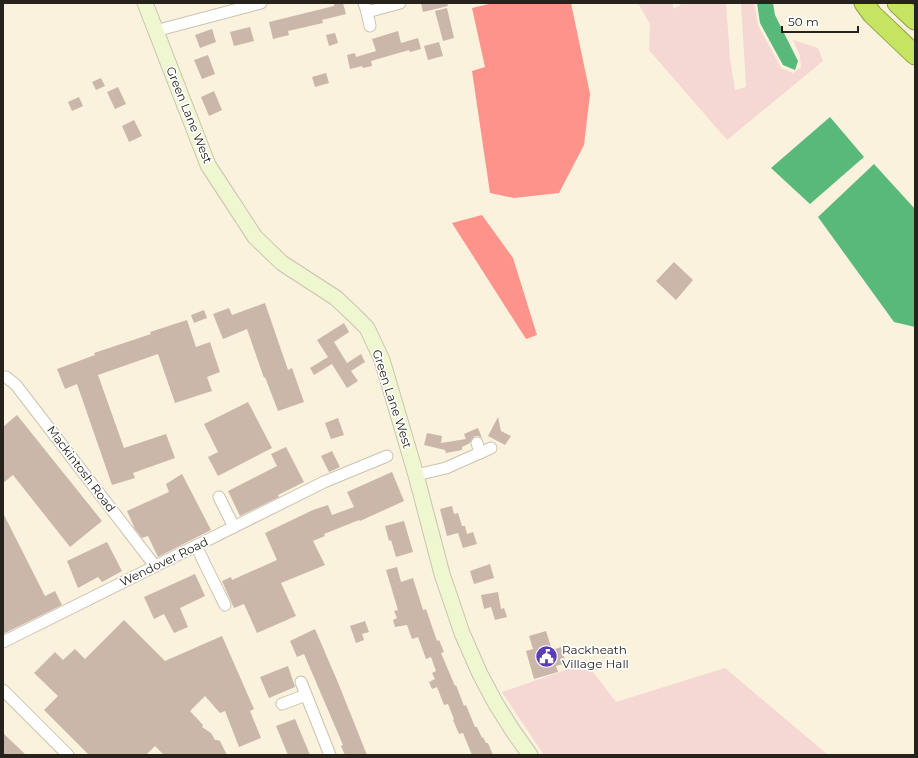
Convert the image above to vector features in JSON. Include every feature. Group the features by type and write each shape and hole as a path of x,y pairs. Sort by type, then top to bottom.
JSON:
{"highway":[{"path":"864,3 872,14 915,55"},
{"path":"897,3 915,20"}],"street":[{"name":"Green Lane West","path":"145,3 208,166 255,237 282,263 336,298 366,328 382,360 416,475 442,574 462,633 480,674 496,704 530,755"},
{"path":"155,30 261,3"},
{"path":"370,26 366,8 400,3"},
{"name":"Mackintosh Road","path":"3,377 6,377 16,385 155,566"},
{"path":"416,475 446,468 479,448 491,448"},
{"name":"Wendover Road","path":"3,642 8,638 324,482 387,456"},
{"path":"219,497 234,527"},
{"path":"196,546 225,605"},
{"path":"300,682 330,755"},
{"path":"3,690 68,755"},
{"path":"282,704 306,695"}],"shaded area":[{"path":"493,3 571,3 590,94 584,145 559,193 514,198 490,193 472,71 485,67 472,8"},
{"path":"638,3 672,3 674,9 683,3 726,3 730,59 735,90 746,87 741,3 754,3 758,25 781,68 793,73 801,67 800,56 793,40 818,48 823,61 727,140 649,50 650,24"},
{"path":"757,3 773,3 775,15 798,61 795,70 783,65 760,23"},
{"path":"830,117 864,157 810,204 771,168"},
{"path":"874,164 915,209 915,327 894,322 818,217"},
{"path":"482,215 513,258 537,335 526,339 452,223"},
{"path":"586,663 616,702 725,668 828,755 544,755 502,692"}],"building":[{"path":"334,3 343,3 346,14 322,20 323,23 288,31 289,35 273,39 269,22 334,6"},
{"path":"421,3 447,3 448,6 423,12"},
{"path":"447,8 454,38 443,41 435,11"},
{"path":"250,27 254,41 234,46 230,32"},
{"path":"212,29 216,42 200,48 195,35"},
{"path":"398,31 401,43 418,38 421,49 410,52 409,50 371,61 372,66 363,68 362,66 350,69 347,55 355,53 356,57 376,51 372,39"},
{"path":"335,33 338,43 329,46 326,35"},
{"path":"439,42 443,56 428,60 424,46"},
{"path":"208,55 215,74 202,79 194,60"},
{"path":"326,73 329,83 315,87 312,77"},
{"path":"101,78 105,86 96,90 92,82"},
{"path":"118,87 126,104 115,109 107,92"},
{"path":"214,91 222,110 209,116 201,97"},
{"path":"79,97 83,106 72,111 68,102"},
{"path":"134,120 142,136 129,142 122,126"},
{"path":"674,262 693,280 676,300 656,281"},
{"path":"265,303 288,370 292,368 304,402 278,411 265,377 264,378 247,329 223,339 213,314 229,308 232,315"},
{"path":"204,310 207,318 194,323 191,315"},
{"path":"187,320 196,347 210,342 220,372 207,377 212,391 175,403 158,354 98,375 124,448 166,434 175,458 133,473 135,478 112,485 77,384 65,389 57,369 95,355 94,353"},
{"path":"344,323 349,332 334,342 347,363 361,354 365,362 351,371 358,381 347,388 332,364 314,375 310,368 328,357 317,340"},
{"path":"248,402 272,448 218,476 208,457 218,452 204,424"},
{"path":"17,415 102,521 70,547 13,475 3,483 3,427"},
{"path":"498,417 501,431 511,436 505,445 488,436"},
{"path":"338,418 344,435 331,439 325,423"},
{"path":"478,428 482,438 475,436 470,443 462,447 462,450 446,453 445,450 424,445 427,433 442,436 441,443 466,439 464,434"},
{"path":"286,447 304,482 278,495 279,497 240,516 228,491 277,466 271,454"},
{"path":"332,451 340,467 329,472 321,456"},
{"path":"392,472 404,501 360,521 359,520 324,534 325,536 313,541 325,565 281,583 296,616 257,633 244,604 234,608 222,581 231,577 232,580 277,560 265,533 313,510 328,505 332,515 354,507 347,492"},
{"path":"182,474 211,530 158,557 148,536 142,538 135,529 127,511 169,492 166,484"},
{"path":"452,506 454,514 458,513 462,526 465,526 467,534 473,532 477,544 463,548 458,533 447,536 440,509"},
{"path":"3,513 45,596 55,591 62,605 3,634"},
{"path":"404,521 413,552 396,557 391,540 389,541 385,526"},
{"path":"107,542 122,571 102,582 98,577 78,588 67,561"},
{"path":"490,564 494,578 474,584 470,571"},
{"path":"397,567 401,582 413,578 423,610 426,609 437,641 439,640 444,652 441,653 464,706 466,705 475,727 477,727 486,743 488,743 493,755 472,755 463,733 459,734 448,704 444,705 437,687 432,689 429,682 435,679 432,673 436,671 431,657 426,659 418,637 412,639 407,625 395,627 393,620 397,618 394,611 398,610 386,570"},
{"path":"195,574 205,596 180,608 188,627 174,633 164,614 154,619 144,597"},
{"path":"498,592 501,609 504,608 507,617 495,620 491,607 484,609 481,595"},
{"path":"124,620 165,661 222,636 254,709 250,711 261,738 239,747 225,711 220,713 205,696 190,711 203,725 202,727 211,733 215,740 220,741 227,755 164,755 155,746 146,755 89,755 44,710 58,696 34,673 55,652 63,660 75,649 85,659"},
{"path":"365,621 369,632 362,634 364,640 356,643 350,626"},
{"path":"315,629 367,755 345,755 341,746 343,745 304,654 297,657 290,641"},
{"name":"Rackheath Village Hall","path":"546,631 552,650 561,647 566,663 556,666 558,672 534,679 526,651 533,649 529,636"},
{"path":"288,666 295,687 269,698 260,677"},
{"path":"295,719 310,755 288,755 276,726"},
{"path":"3,733 26,755 3,755"}],"place":[{"name":"Rackheath Village Hall","path":"546,657"}]}
